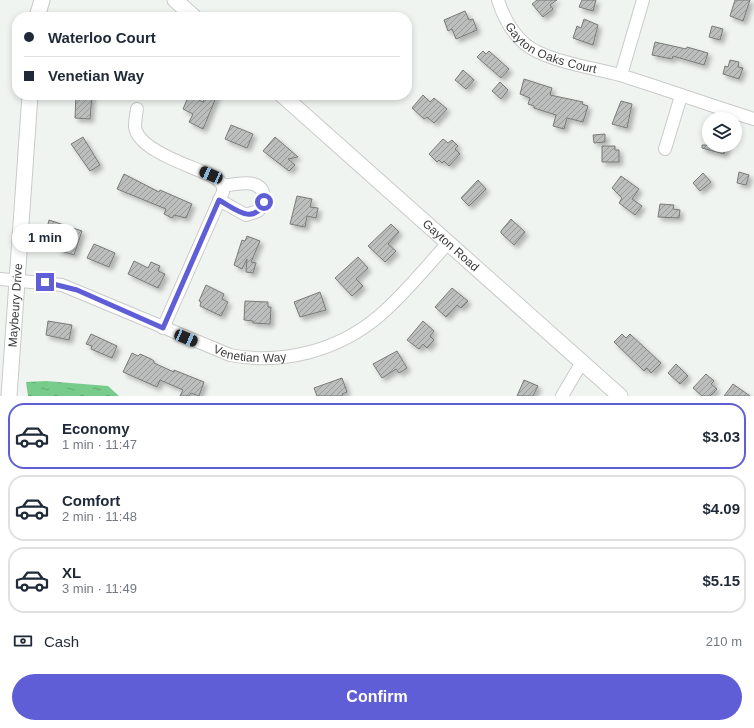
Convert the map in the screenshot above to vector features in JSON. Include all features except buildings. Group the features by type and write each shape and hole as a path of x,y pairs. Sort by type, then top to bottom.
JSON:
{"street":[{"path":"39,12 42,0"},
{"path":"175,0 188,12"},
{"name":"Gayton Oaks Court","path":"498,0 502,13 515,33 526,44 549,56 620,76 754,119"},
{"path":"620,76 643,0"},
{"path":"665,149 681,96"},
{"name":"Maybeury Drive","path":"9,396 30,100"},
{"name":"Gayton Road","path":"288,100 620,396"},
{"path":"136,109 135,128 146,143 164,154 211,175 223,186 223,192 163,328"},
{"path":"219,200 246,215 254,214 264,202 263,194 256,185 249,183 223,186"},
{"name":"Venetian Way","path":"0,279 62,285 209,348 247,359 276,359 308,353 349,336 379,317 448,243"},
{"path":"562,396 582,362"}],"water":[{"path":"46,381 108,386 119,396 28,396 26,382"}],"route":[{"path":"45,282 62,285 77,290 163,328 219,200 246,215 254,214 264,202"}]}
